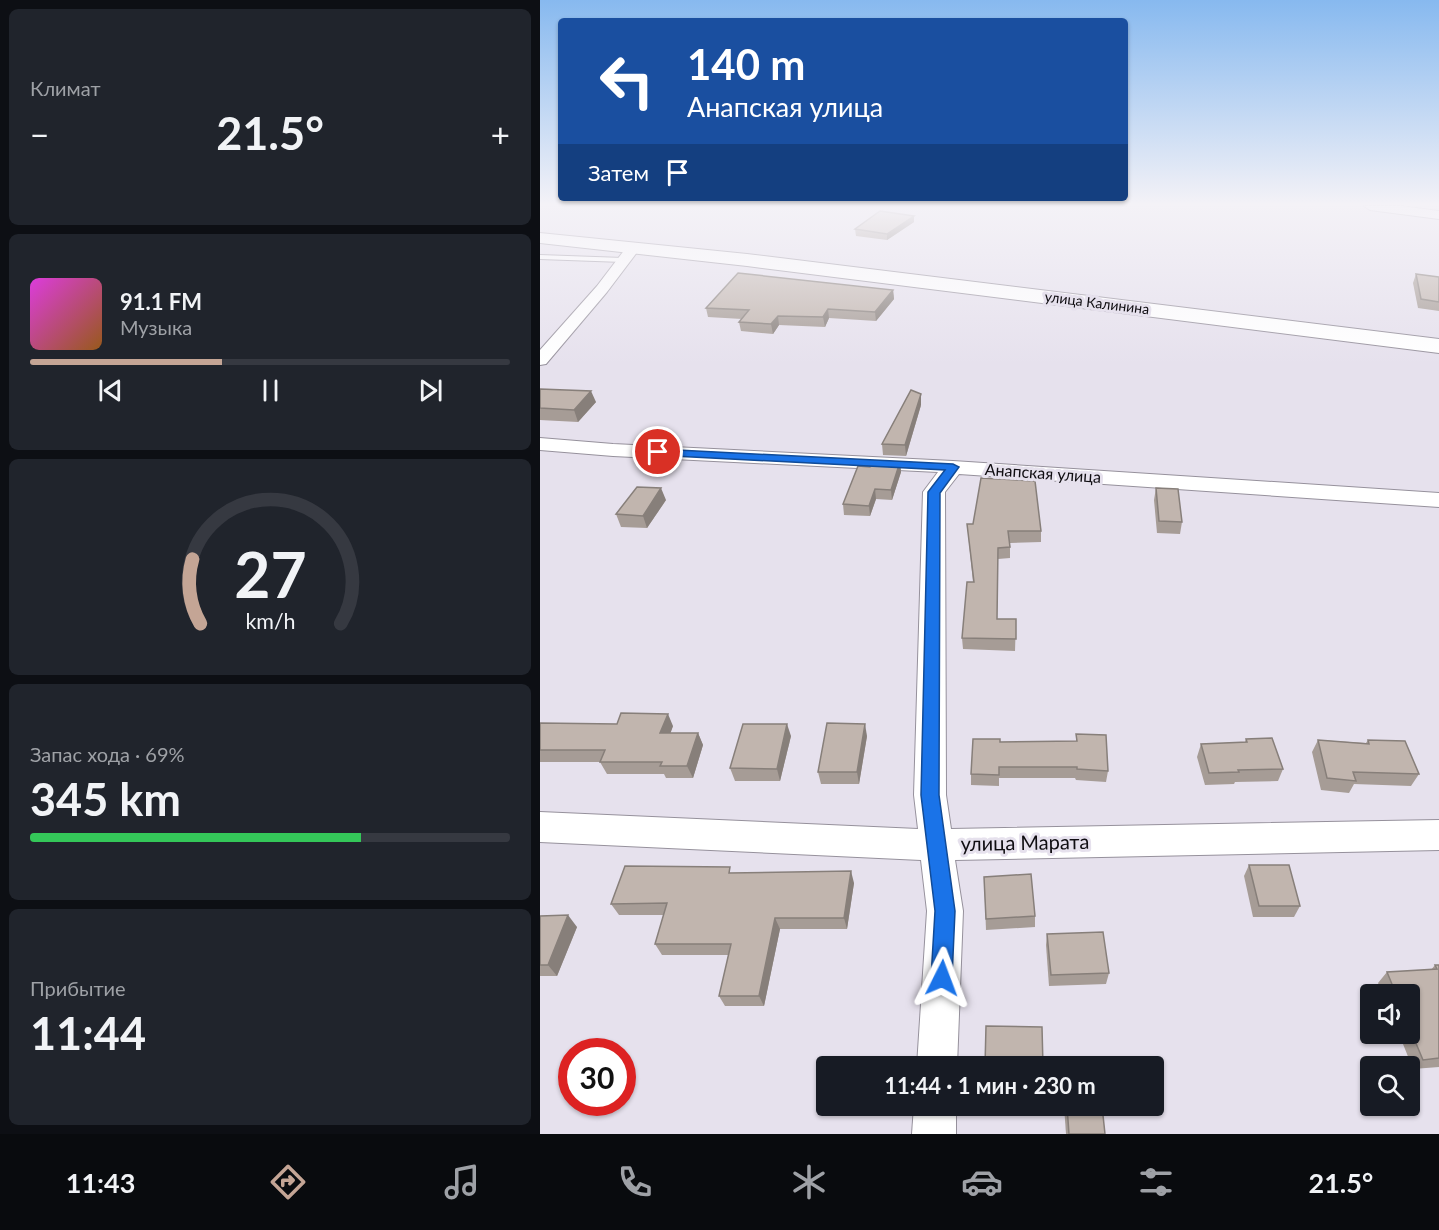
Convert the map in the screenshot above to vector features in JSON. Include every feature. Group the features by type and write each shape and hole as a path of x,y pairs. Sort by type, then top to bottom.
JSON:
{"main road":[{"name":"улица Калинина","path":"680,259 1439,346"}],"street":[{"path":"543,354 603,289 624,259"},
{"name":"Анапская улица","path":"540,444 612,450 953,467 1439,500"},
{"path":"938,1056 945,911 930,795 934,492 953,467"},
{"name":"улица Марата","path":"540,826 936,845 1439,835"},
{"path":"934,1134 935,1116"}],"building":[{"path":"738,273 893,290 875,312 828,309 823,317 778,316 771,324 739,322 749,310 706,308"},
{"path":"1416,274 1439,277 1439,302 1421,299"},
{"path":"540,389 591,391 574,410 540,408"},
{"path":"911,390 921,394 905,445 882,444"},
{"path":"874,461 900,462 891,490 875,489 869,506 843,504 858,466 870,467"},
{"path":"981,478 1035,481 1041,531 1008,531 1010,547 998,548 997,619 1016,619 1016,639 962,638 967,582 974,582 967,524 973,524"},
{"path":"637,487 661,488 643,516 616,514"},
{"path":"1156,488 1178,489 1182,522 1159,521"},
{"path":"621,713 668,714 660,733 698,733 687,766 660,766 662,762 600,762 605,750 540,750 540,723 617,724"},
{"path":"827,723 865,724 857,772 818,772"},
{"path":"743,724 787,724 777,769 730,768"},
{"path":"1076,734 1106,735 1108,771 1077,769 1077,767 999,767 999,775 971,774 973,739 1000,739 1000,742 1077,741"},
{"path":"1272,738 1283,769 1209,773 1201,744 1247,742 1246,739"},
{"path":"1318,740 1369,744 1368,740 1405,741 1419,774 1353,772 1356,781 1327,778"},
{"path":"1249,865 1289,865 1300,906 1259,906"},
{"path":"625,866 730,867 729,873 851,871 844,918 775,918 759,996 719,996 731,944 655,944 667,903 611,904"},
{"path":"1031,874 1035,916 986,919 984,877"},
{"path":"568,915 548,965 540,965 540,916"},
{"path":"1103,932 1109,973 1051,975 1047,934"},
{"path":"1435,965 1439,965 1439,1058 1423,1060 1416,1044 1420,1044 1420,984 1392,984 1387,972 1437,969"},
{"path":"986,1026 1042,1027 1043,1056 985,1056"},
{"path":"1068,1116 1103,1116 1105,1134 1069,1134"}],"route":[{"path":"658,452 953,467 934,492 930,795 945,911 942,978"}]}
